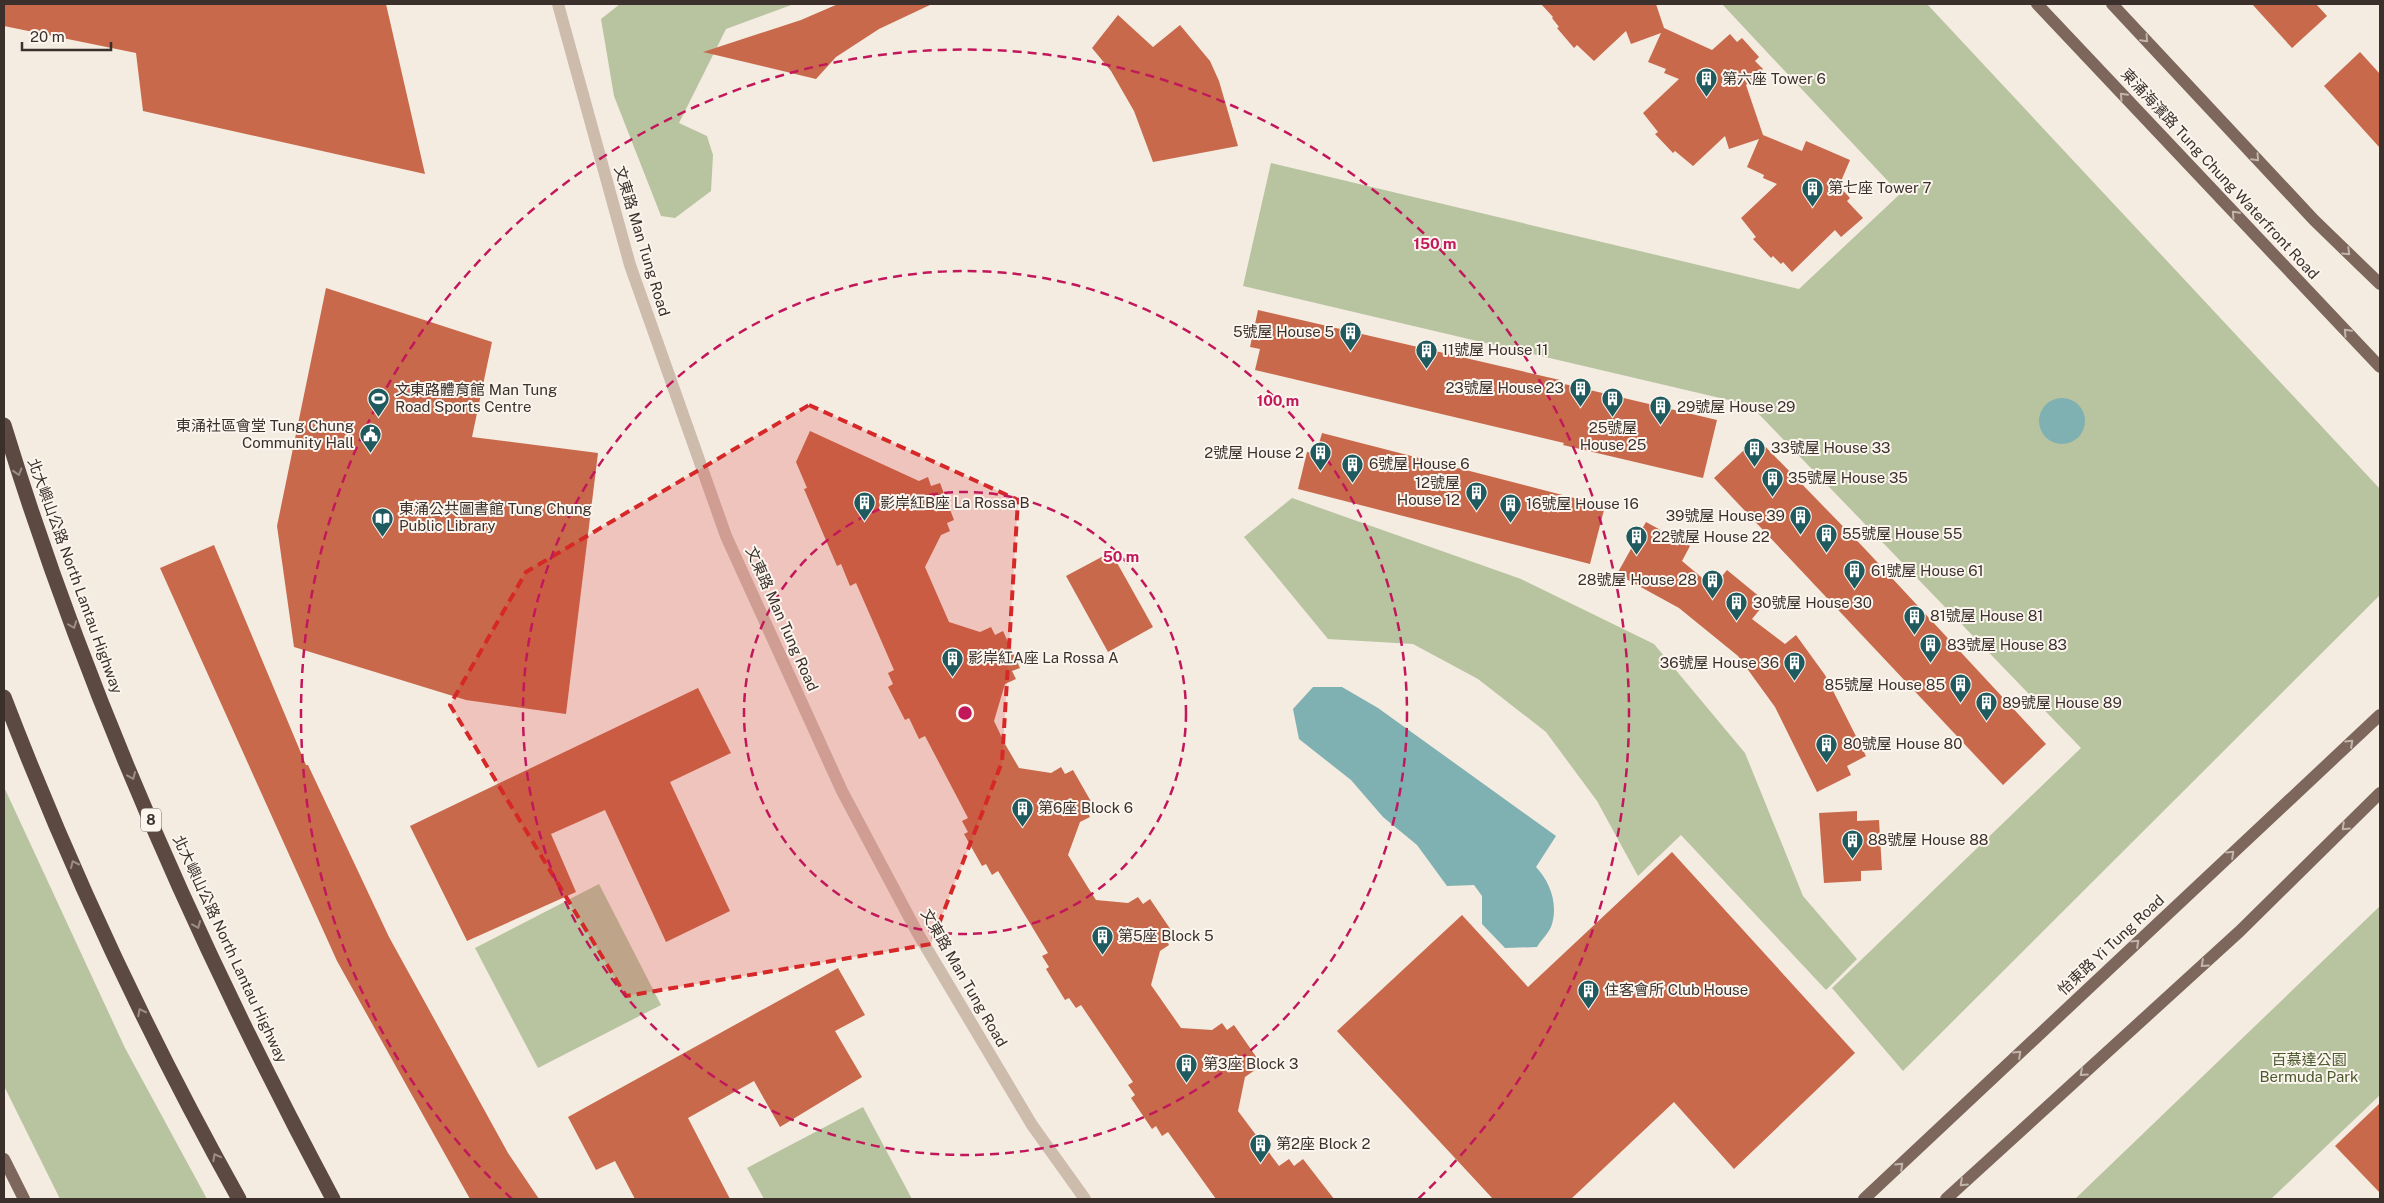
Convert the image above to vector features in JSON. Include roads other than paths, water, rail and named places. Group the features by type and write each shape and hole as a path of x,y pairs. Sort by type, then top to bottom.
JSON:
{"highway":[{"name":"北大嶼山公路 North Lantau Highway","path":"4,425 33,521 109,722 210,957 293,1125 333,1199"},
{"path":"4,697 32,771 135,1000 239,1199"}],"main road":[{"name":"東涌海濱路 Tung Chung Waterfront Road","path":"2036,4 2380,367"},
{"path":"2112,4 2314,220 2380,284"},
{"name":"怡東路 Yi Tung Road","path":"1864,1199 2380,715"},
{"path":"1946,1199 2240,931 2380,793"},
{"path":"4,1159 24,1199"}],"street":[{"name":"文東路 Man Tung Road","path":"558,4 630,265 726,536 842,791 917,932 1032,1125 1085,1199"}],"water":[{"path":"2062,398 2075,402 2081,408 2085,421 2081,434 2075,440 2062,444 2049,440 2043,434 2039,421 2043,408 2049,402"},
{"path":"1313,687 1342,687 1378,708 1556,836 1536,867 1549,886 1554,908 1551,927 1537,947 1505,948 1482,924 1482,896 1474,885 1447,886 1417,845 1383,817 1351,780 1299,739 1293,709"}],"place":[{"name":"第六座 Tower 6","path":"1706,98"},
{"name":"第七座 Tower 7","path":"1812,207"},
{"name":"5號屋 House 5","path":"1350,351"},
{"name":"11號屋 House 11","path":"1426,369"},
{"name":"23號屋 House 23","path":"1580,407"},
{"name":"文東路體育館 Man Tung Road Sports Centre","path":"379,418"},
{"name":"25號屋 House 25","path":"1613,418"},
{"name":"29號屋 House 29","path":"1661,426"},
{"name":"東涌社區會堂 Tung Chung Community Hall","path":"370,454"},
{"name":"33號屋 House 33","path":"1755,467"},
{"name":"2號屋 House 2","path":"1320,472"},
{"name":"6號屋 House 6","path":"1353,483"},
{"name":"35號屋 House 35","path":"1772,497"},
{"name":"12號屋 House 12","path":"1476,511"},
{"name":"影岸紅B座 La Rossa B","path":"864,522"},
{"name":"16號屋 House 16","path":"1510,523"},
{"name":"39號屋 House 39","path":"1801,535"},
{"name":"東涌公共圖書館 Tung Chung Public Library","path":"383,537"},
{"name":"55號屋 House 55","path":"1826,553"},
{"name":"22號屋 House 22","path":"1636,556"},
{"name":"61號屋 House 61","path":"1855,590"},
{"name":"28號屋 House 28","path":"1713,599"},
{"name":"30號屋 House 30","path":"1737,622"},
{"name":"81號屋 House 81","path":"1914,635"},
{"name":"83號屋 House 83","path":"1931,664"},
{"name":"影岸紅A座 La Rossa A","path":"952,677"},
{"name":"36號屋 House 36","path":"1795,682"},
{"name":"85號屋 House 85","path":"1961,704"},
{"name":"89號屋 House 89","path":"1986,722"},
{"name":"80號屋 House 80","path":"1827,763"},
{"name":"第6座 Block 6","path":"1022,827"},
{"name":"88號屋 House 88","path":"1852,859"},
{"name":"第5座 Block 5","path":"1102,955"},
{"name":"住客會所 Club House","path":"1588,1009"},
{"name":"第3座 Block 3","path":"1187,1083"},
{"name":"第2座 Block 2","path":"1260,1163"}],"park label":[{"name":"百慕達公園 Bermuda Park","path":"2309,1068"}]}
